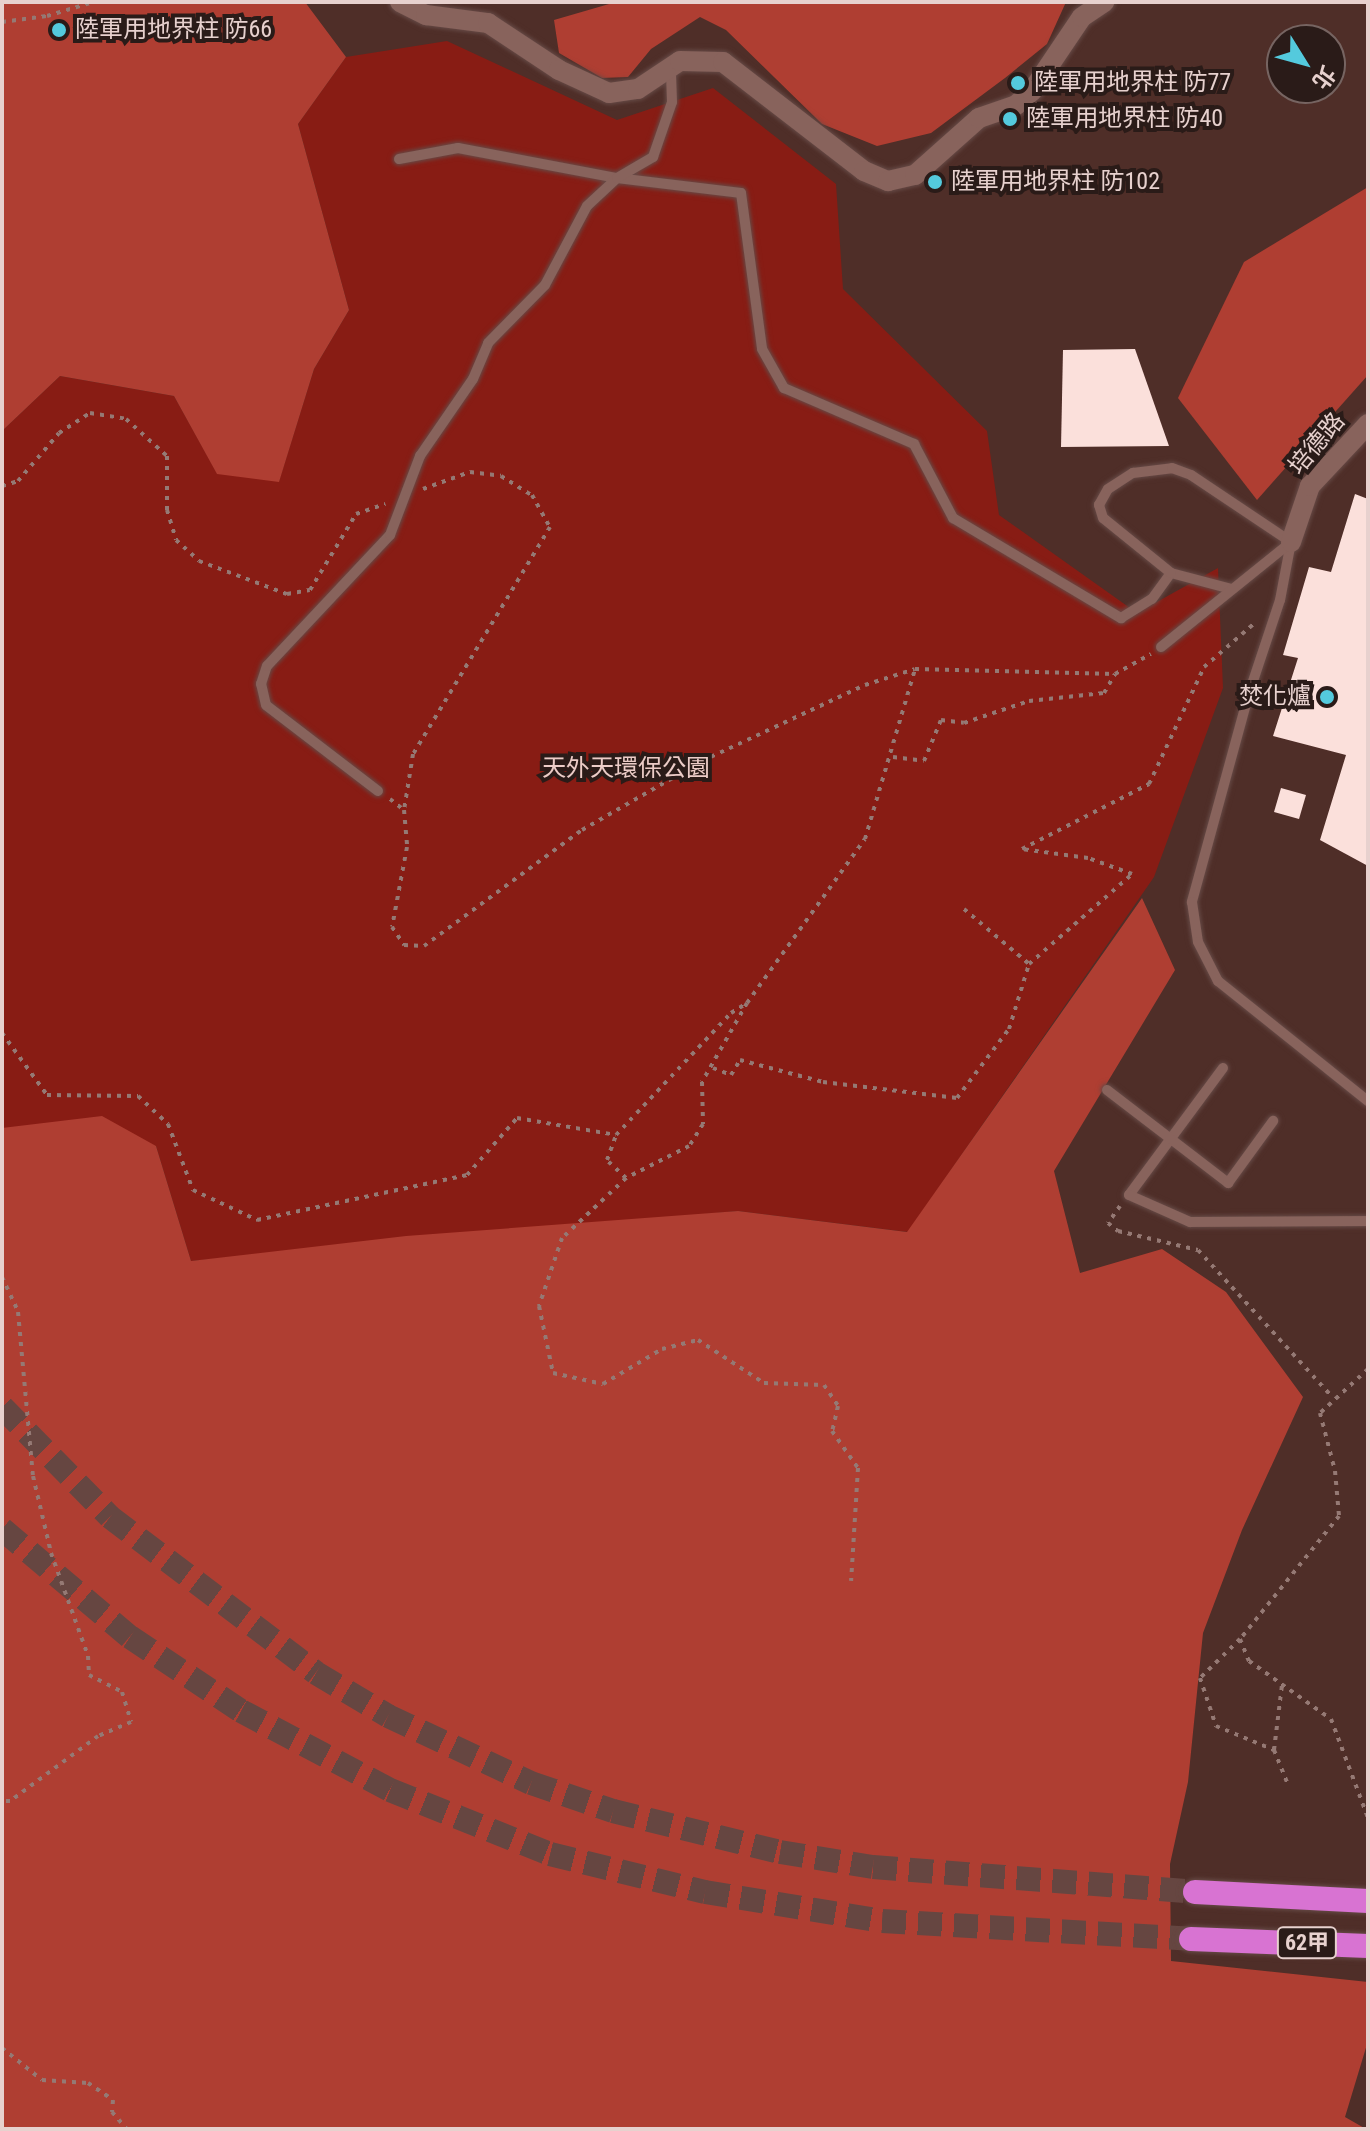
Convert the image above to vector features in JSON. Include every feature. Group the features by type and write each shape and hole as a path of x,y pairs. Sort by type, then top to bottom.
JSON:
{"highway":[{"name":"62甲","path":"1195,1892 1368,1901"},
{"name":"62甲","path":"1191,1939 1368,1946"}],"street":[{"path":"400,2 426,15 488,23 559,70 609,93 638,89 671,65 698,57 723,62 864,171 888,181 915,175 979,118 1016,105 1032,91 1082,17 1104,2"},
{"name":"培德路","path":"1291,542 1310,486 1368,424"}],"lane":[{"path":"378,791 266,705 261,684 267,666 390,535 410,495 420,456 473,379 488,343 545,285 587,206 617,178 653,157 672,102 671,65"},
{"path":"399,159 458,148 617,178 741,193 762,349 784,388 914,444 953,518 1121,618 1152,599 1171,573"},
{"path":"1231,589 1171,573 1103,518 1099,505 1108,489 1133,473 1172,468 1191,475 1291,542"},
{"path":"1161,647 1291,542"},
{"path":"1291,542 1280,600 1249,693 1192,902 1198,942 1218,981 1368,1101"},
{"path":"1223,1068 1129,1195 1190,1222 1368,1221"},
{"path":"1107,1090 1228,1183 1273,1121"}],"path":[{"path":"2,22 47,16 93,2"},
{"path":"2,486 18,481 59,433 90,413 126,419 167,456 167,510 176,540 199,561 287,594 310,590 356,514 470,472 501,476 539,502 550,527 413,754 404,810 407,847 392,927 404,945 424,946 582,830 702,761 865,685 915,669 1115,674"},
{"path":"713,1068 731,1075 740,1060 823,1082 957,1098 1009,1029 1029,964 1132,874 1088,858 1022,849 1149,784 1204,667 1280,600"},
{"path":"893,757 924,761 941,720 964,723 1029,701 1104,693 1115,674 1161,647"},
{"path":"851,1581 858,1468 832,1431 838,1406 824,1385 764,1383 698,1340 662,1349 603,1384 553,1373 539,1306 562,1238 626,1178 689,1146 703,1124 702,1082 713,1068 747,1003 865,839 893,757 915,669"},
{"path":"964,909 1029,964"},
{"path":"626,1178 607,1160 616,1135 731,1013 747,1003"},
{"path":"2,1033 21,1067 47,1095 138,1096 168,1124 193,1190 257,1220 467,1175 517,1118 616,1135"},
{"path":"1129,1195 1108,1223 1118,1231 1198,1250 1332,1397"},
{"path":"2,1277 18,1312 33,1476 51,1553 88,1656 89,1675 122,1692 131,1722 98,1736 10,1801 2,1801"},
{"path":"1274,1750 1216,1726 1200,1678 1240,1639 1339,1516 1335,1471 1320,1413 1332,1397 1368,1369"},
{"path":"1240,1639 1249,1661 1331,1719 1368,1818"},
{"path":"1282,1685 1274,1750 1288,1785"},
{"path":"2,2048 42,2080 88,2083 113,2100 112,2112 127,2129"}],"green space":[{"name":"天外天環保公園","path":"447,41 617,120 713,88 836,184 843,289 987,431 999,515 1137,613 1218,568 1223,688 1154,877 908,1232 738,1211 191,1261 156,1146 2,1128 2,431 60,376 174,396 217,473 279,481 314,369 349,310 298,124 346,57"}],"shaded area":[{"path":"2,2 305,2 346,57 298,124 349,310 314,369 279,482 217,474 174,396 60,376 2,431"},
{"path":"616,2 1066,2 1047,44 1005,78 931,133 877,146 822,124 726,30 700,17 651,49 628,77 602,78 559,53 554,20"},
{"path":"1368,187 1368,375 1257,500 1178,398 1244,262"},
{"path":"1142,898 1175,970 1054,1171 1080,1273 1162,1249 1226,1292 1303,1397 1242,1530 1203,1633 1188,1782 1170,1864 1171,1961 1368,1982 1368,2041 1345,2117 1366,2129 2,2129 2,1128 102,1116 156,1146 191,1261 406,1236 738,1211 907,1232"}],"building":[{"path":"1135,349 1169,446 1061,447 1063,350"},
{"name":"焚化爐","path":"1355,494 1368,499 1368,866 1320,840 1346,755 1273,736 1298,658 1283,655 1309,567 1331,572"},
{"path":"1281,788 1306,795 1299,819 1274,812"}],"tunnel":[{"path":"2,1407 110,1517 316,1673 388,1716 531,1783 613,1811 780,1852 873,1867 1195,1892"},
{"path":"2,1529 130,1637 241,1711 390,1790 550,1854 705,1892 882,1921 1191,1939"}],"place":[{"name":"陸軍用地界柱 防66","path":"59,30"},
{"name":"陸軍用地界柱 防77","path":"1018,83"},
{"name":"陸軍用地界柱 防40","path":"1010,119"},
{"name":"陸軍用地界柱 防102","path":"935,182"},
{"name":"焚化爐","path":"1327,697"}]}
